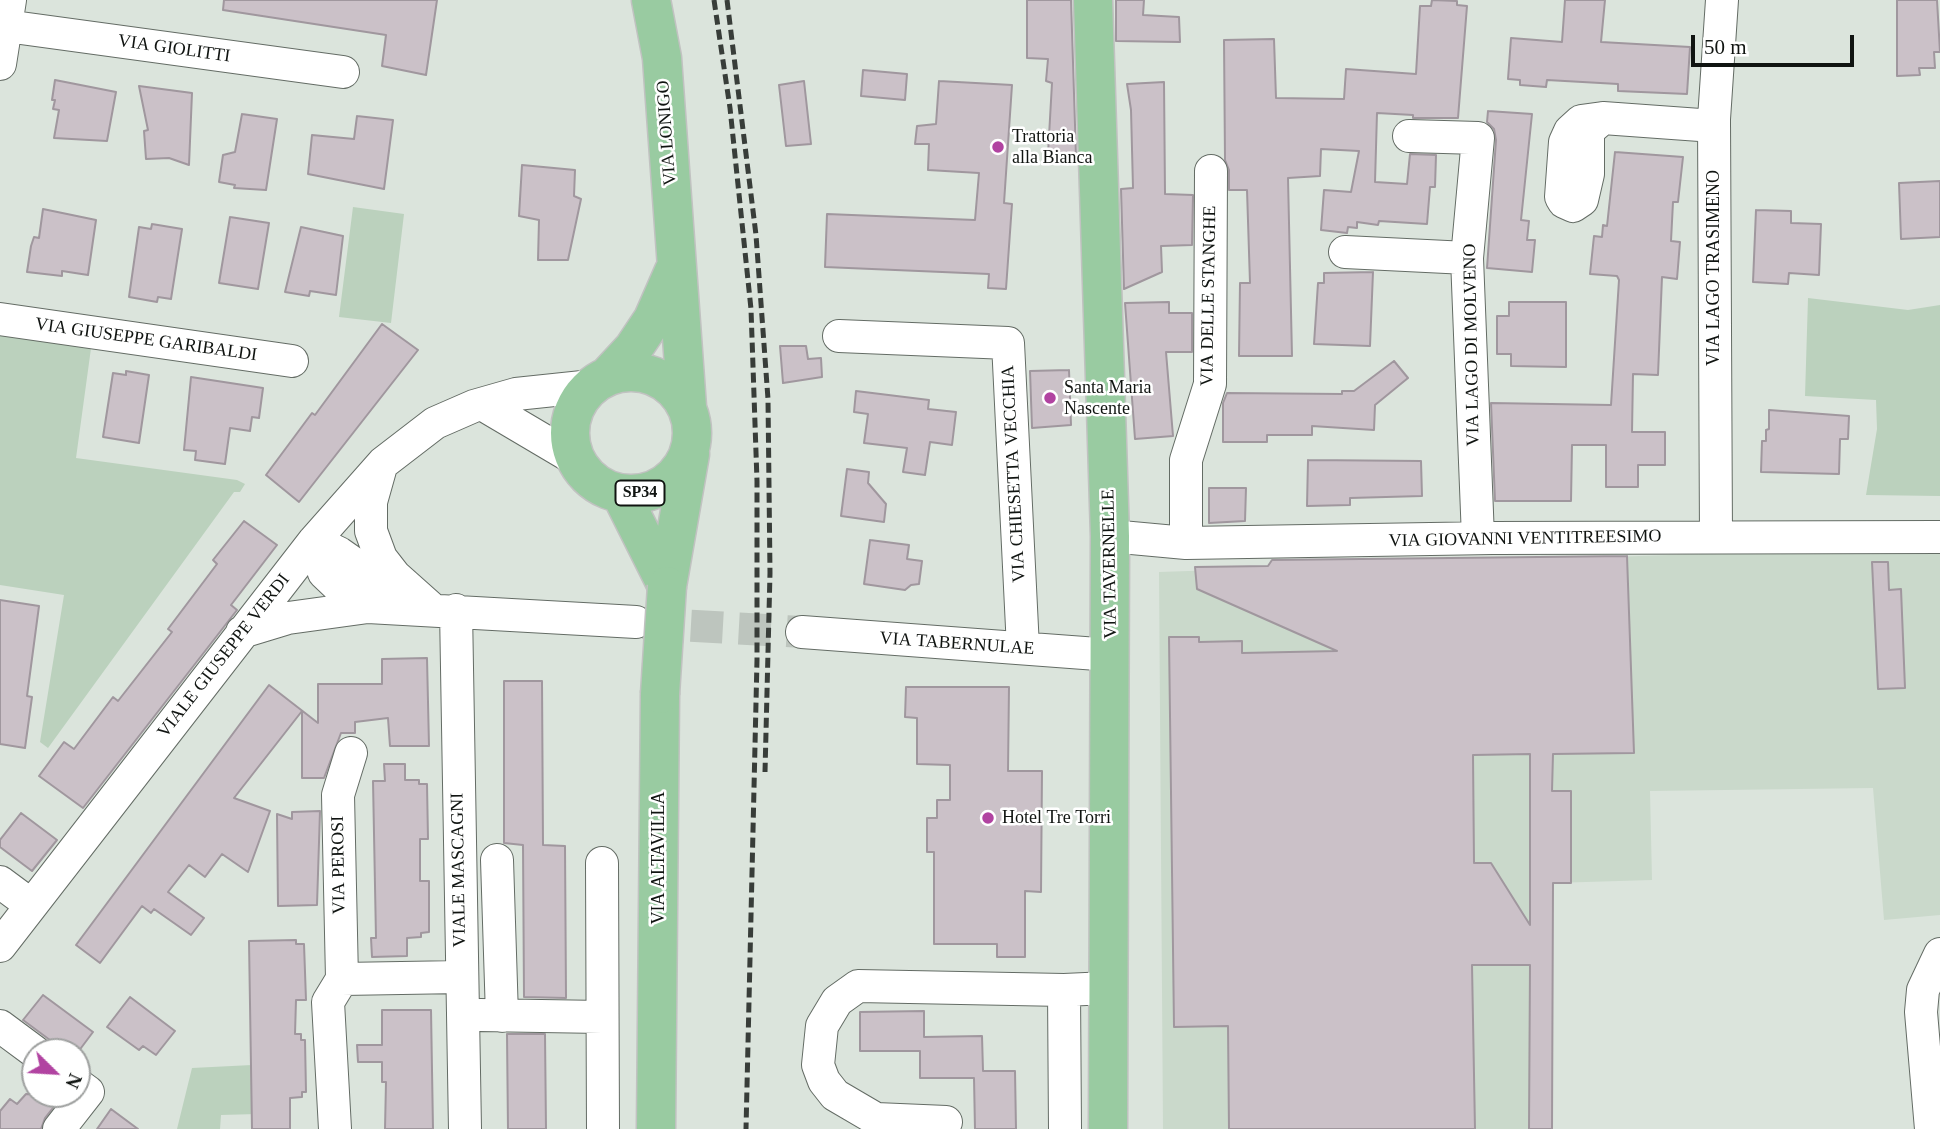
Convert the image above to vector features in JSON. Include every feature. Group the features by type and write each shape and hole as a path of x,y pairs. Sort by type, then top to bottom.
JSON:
{"main road":[{"name":"VIA LONIGO","path":"651,0 662,58 687,407"},
{"name":"VIA TAVERNELLE","path":"1093,0 1110,536 1108,1129"},
{"name":"VIA LONIGO","path":"600,381 633,349 653,319 676,266"},
{"path":"600,381 623,372 653,375 679,394 687,407"},
{"name":"SP34","path":"600,381 574,412 570,428 576,459 591,479 621,494 647,493 666,484 681,469 691,450 693,436 687,407"},
{"name":"VIA ALTAVILLA","path":"656,1129 660,694 667,586 691,450"},
{"name":"SP34","path":"621,494 667,586"}],"street":[{"name":"VIA LAGO TRASIMENO","path":"1716,537 1714,126 1722,0"},
{"path":"0,65 8,13"},
{"name":"VIA GIOLITTI","path":"8,13 343,72"},
{"path":"1603,118 1714,126"},
{"name":"VIA LAGO DI MOLVENO","path":"1409,136 1479,138 1467,258 1478,538"},
{"name":"VIA DELLE STANGHE","path":"1186,543 1186,460 1210,384 1211,171"},
{"path":"1345,252 1467,258"},
{"name":"VIA GIUSEPPE GARIBALDI","path":"0,319 292,361"},
{"name":"VIA CHIESETTA VECCHIA","path":"839,336 1014,337 1023,648"},
{"name":"VIALE GIUSEPPE VERDI","path":"0,946 314,541 383,463 435,423 482,404 516,394 600,381"},
{"path":"482,404 576,459"},
{"path":"383,463 371,502 371,531 388,567 444,610"},
{"name":"VIA GIOVANNI VENTITREESIMO","path":"1110,536 1186,543 1478,538 1940,537"},
{"path":"314,541 339,553 391,592 444,610"},
{"path":"314,541 324,573 344,592 368,607"},
{"path":"242,632 288,618 368,607 636,622"},
{"name":"VIALE MASCAGNI","path":"444,610 466,1129"},
{"name":"VIA TABERNULAE","path":"802,632 1111,655"},
{"name":"VIA PEROSI","path":"342,979 338,795 351,753"},
{"path":"497,860 502,1016"},
{"path":"602,863 603,1129"},
{"path":"0,882 30,905"},
{"path":"1931,1129 1921,1012 1923,990 1940,954"},
{"path":"335,1129 328,1002 342,979 461,976"},
{"path":"946,1122 876,1119 835,1095 824,1081 818,1065 822,1026 836,1001 858,986 1056,977 1108,988"},
{"path":"1056,977 1065,1129"},
{"path":"462,1015 602,1017"},
{"path":"0,1026 21,1042"},
{"path":"59,1129 75,1108"}],"shaded area":[{"path":"353,207 404,214 391,323 339,317"},
{"path":"1808,298 1908,310 1940,305 1940,496 1866,495 1877,429 1876,400 1805,396"},
{"path":"0,327 92,341 76,458 237,480 245,484 240,492 234,492 48,748 40,742 64,595 0,585"},
{"path":"1940,546 1940,915 1884,920 1873,788 1650,791 1652,880 1553,883 1552,1129 1163,1129 1159,572"},
{"path":"252,1065 257,1114 221,1115 220,1129 177,1129 192,1068"}],"building":[{"path":"224,0 437,0 426,75 382,66 386,35 223,10"},
{"path":"1027,0 1071,0 1076,156 1048,154 1052,83 1046,81 1048,59 1027,58"},
{"path":"1116,0 1144,0 1143,15 1179,17 1180,42 1116,41"},
{"path":"1432,0 1457,1 1457,5 1467,6 1458,118 1413,118 1413,115 1377,113 1375,182 1407,184 1410,154 1436,155 1435,187 1430,187 1427,224 1379,221 1378,225 1357,222 1357,228 1348,227 1347,233 1321,230 1324,190 1351,192 1359,151 1321,149 1320,176 1288,178 1292,356 1239,356 1240,283 1250,283 1247,190 1229,190 1229,170 1225,160 1224,40 1274,39 1276,98 1344,99 1346,69 1416,74 1420,6 1431,6"},
{"path":"1565,0 1605,0 1601,42 1690,47 1687,94 1618,91 1618,84 1547,80 1546,87 1520,85 1520,80 1508,79 1511,38 1562,42"},
{"path":"1897,0 1937,0 1940,52 1934,52 1935,68 1919,68 1920,75 1897,76"},
{"path":"863,70 907,74 905,100 861,96"},
{"path":"55,80 116,92 107,141 54,138 59,110 53,109"},
{"path":"804,81 811,144 786,146 779,85"},
{"path":"939,81 1012,85 1004,203 1012,204 1006,289 988,288 989,274 825,267 827,214 975,220 979,173 928,170 929,144 915,144 917,126 936,124"},
{"path":"1164,82 1165,194 1193,195 1192,245 1161,246 1162,272 1124,289 1121,189 1133,188 1131,110 1127,84"},
{"path":"139,86 192,93 189,165 169,158 146,159 144,131 148,130"},
{"path":"1488,111 1532,114 1521,220 1529,221 1527,240 1535,240 1532,272 1487,268 1496,140 1494,129 1487,122"},
{"path":"242,114 277,119 266,190 234,188 235,185 219,182 223,155 235,152"},
{"path":"357,116 393,120 384,189 308,174 312,135 354,139"},
{"path":"1615,152 1683,157 1678,202 1673,202 1671,241 1680,242 1677,279 1662,277 1658,375 1633,374 1632,432 1665,432 1665,465 1638,465 1638,487 1606,487 1606,445 1572,445 1571,501 1495,501 1491,403 1611,405 1619,280 1617,276 1590,274 1594,236 1602,237 1603,225 1607,226"},
{"path":"522,165 575,170 574,196 581,199 568,260 538,260 539,220 519,216"},
{"path":"1940,181 1940,237 1901,239 1899,183"},
{"path":"43,209 96,220 88,275 62,271 62,276 27,272 34,237 39,238"},
{"path":"1756,210 1791,211 1791,223 1821,224 1819,275 1789,273 1788,284 1753,282"},
{"path":"230,217 269,223 258,289 219,283"},
{"path":"152,224 182,229 171,299 158,297 157,302 129,297 139,227 151,229"},
{"path":"301,227 343,236 336,295 310,291 309,296 285,292"},
{"path":"1373,272 1370,346 1314,344 1318,283 1324,283 1324,273"},
{"path":"1169,302 1169,313 1192,313 1192,352 1166,352 1173,436 1135,439 1125,303"},
{"path":"1509,302 1566,302 1566,367 1511,366 1511,354 1497,354 1497,316 1509,316"},
{"path":"382,324 418,350 299,502 266,475 312,413 315,415"},
{"path":"780,346 806,346 808,359 821,358 822,377 783,383"},
{"path":"1394,361 1408,378 1375,405 1374,430 1312,426 1312,435 1267,435 1267,442 1223,442 1223,403 1227,393 1342,394 1342,391 1354,391"},
{"name":"Santa Maria Nascente","path":"1069,370 1071,425 1032,428 1030,371"},
{"path":"126,371 149,375 139,443 103,437 113,373 126,375"},
{"path":"191,377 263,388 259,418 252,417 250,431 230,428 225,464 195,460 196,451 184,450"},
{"path":"856,391 929,400 928,409 956,412 952,445 930,442 925,475 903,472 907,448 864,443 868,414 854,412"},
{"path":"1769,410 1849,416 1848,439 1840,439 1839,474 1761,472 1762,441 1766,441 1766,430 1769,429"},
{"path":"1308,460 1421,461 1422,496 1350,498 1350,505 1307,506"},
{"path":"847,469 869,472 868,483 886,504 884,522 841,516"},
{"path":"1209,488 1246,488 1245,521 1209,523"},
{"path":"244,521 277,545 231,605 237,610 83,808 39,776 64,742 74,749 113,697 118,701 172,632 168,629 217,564 213,560"},
{"path":"870,540 909,545 907,559 922,561 919,584 911,585 905,590 864,584"},
{"path":"1627,556 1634,753 1553,754 1552,791 1571,791 1571,883 1553,883 1552,1129 1529,1129 1530,965 1472,965 1475,1129 1229,1129 1228,1026 1174,1027 1169,637 1199,637 1199,642 1242,641 1242,653 1337,651 1197,589 1195,567 1268,566 1272,560","holes":["1530,754 1530,925 1491,863 1474,863 1473,755"]},
{"path":"1872,562 1888,562 1889,590 1901,589 1905,688 1878,689"},
{"path":"0,600 39,606 27,696 32,697 25,748 0,744"},
{"path":"427,658 429,746 390,746 388,718 355,722 355,733 341,733 324,778 302,778 302,711 234,798 270,811 248,872 222,854 205,877 189,865 168,892 204,918 191,935 154,909 151,913 142,906 100,963 76,945 269,685 318,723 318,684 382,684 382,659"},
{"path":"504,681 542,681 543,845 565,846 566,998 524,997 523,845 504,843"},
{"path":"906,687 1009,687 1008,771 1042,771 1041,892 1025,891 1025,957 997,957 997,944 934,944 934,852 927,852 927,818 937,818 937,800 950,800 950,765 917,764 917,718 905,717"},
{"path":"384,764 405,764 405,780 419,780 419,784 427,784 428,839 420,839 420,881 429,881 429,932 421,933 421,937 407,938 407,956 372,957 371,938 376,938 373,781 385,781"},
{"path":"320,811 317,905 278,906 277,814 292,819 292,812"},
{"path":"21,813 57,840 32,871 0,847 0,840"},
{"path":"296,940 296,944 304,944 306,1000 296,1000 295,1034 301,1034 301,1040 305,1040 306,1092 302,1092 302,1097 290,1098 290,1129 252,1129 249,941"},
{"path":"43,995 93,1032 88,1038 47,1038 23,1020"},
{"path":"130,997 175,1031 156,1055 143,1046 139,1050 107,1027"},
{"path":"382,1010 431,1010 433,1129 385,1129 386,1082 382,1082 382,1062 358,1062 357,1045 382,1045"},
{"path":"924,1011 924,1037 982,1036 983,1071 1015,1071 1016,1129 975,1129 974,1078 920,1078 920,1051 860,1051 860,1012"},
{"path":"507,1034 545,1034 546,1129 508,1129"},
{"path":"10,1099 17,1104 21,1100 21,1108 53,1108 41,1129 0,1129 0,1111"},
{"path":"111,1109 138,1129 97,1129"}],"tunnel":[{"path":"643,623 802,632"}],"railway":[{"path":"714,0 730,108 751,309 757,481 757,660 746,1129"},
{"path":"727,0 756,235 768,399 770,573 765,772"}],"place":[{"name":"Trattoria alla Bianca","path":"998,147"},
{"name":"Santa Maria Nascente","path":"1050,398"},
{"name":"Hotel Tre Torri","path":"988,818"}]}
